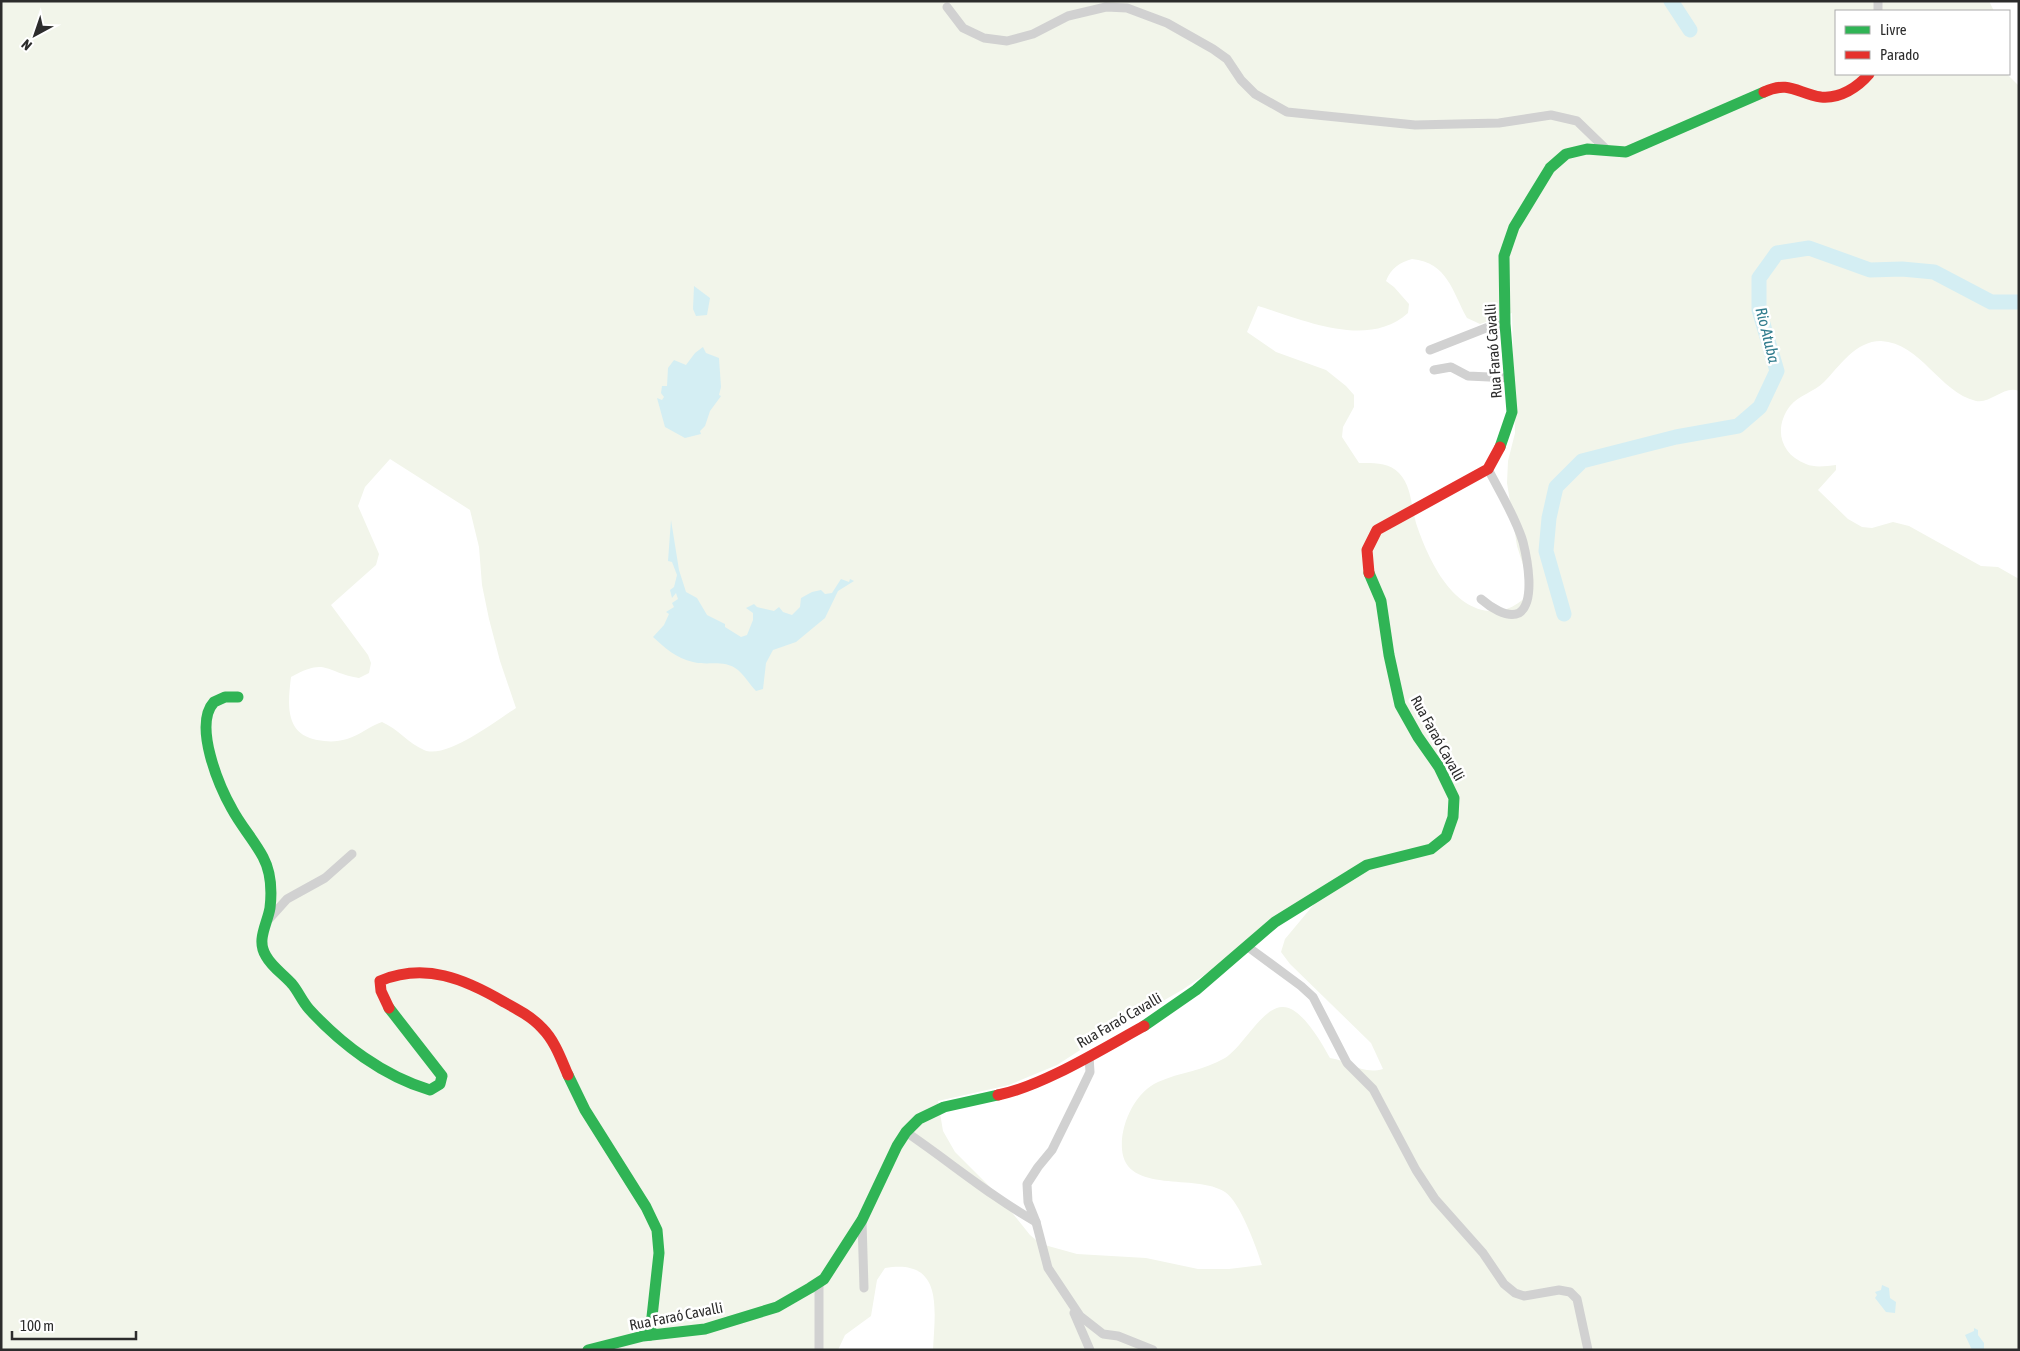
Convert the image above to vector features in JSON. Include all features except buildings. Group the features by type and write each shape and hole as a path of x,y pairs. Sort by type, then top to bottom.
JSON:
{"street":[{"path":"947,7 963,28 984,38 1007,42 1033,34 1068,16 1106,7 1127,8 1167,23 1213,49 1227,59 1241,80 1254,94 1286,112 1415,125 1498,123 1551,115 1577,121 1608,150"},
{"name":"Rua Faraó Cavalli","path":"588,1350 650,1335 705,1329 768,1310 819,1283 833,1267 862,1220 906,1132 920,1119 944,1107 1014,1092 1089,1056 1145,1025 1196,990 1275,922 1367,865 1431,849 1446,837 1453,817 1454,798 1439,767 1418,737 1400,705 1388,654 1381,600 1368,570 1367,550 1377,530 1488,470 1504,440 1512,412 1505,324 1504,256 1514,226 1550,168 1566,154 1587,149 1626,152 1781,86 1790,86 1821,97 1835,96 1858,86 1868,75"},
{"path":"1430,350 1486,328 1505,324"},
{"path":"1434,370 1451,368 1468,376 1510,378"},
{"path":"1481,599 1489,606 1512,615 1523,608 1528,595 1528,570 1523,541 1488,470"},
{"path":"238,697 226,696 217,700 209,708 207,732 212,761 222,788 232,810 264,861 271,889 267,922 261,942 268,958 293,986 308,1008 326,1026 381,1068 402,1082 415,1087 430,1090 440,1084 442,1076 439,1069 412,1038 379,992 380,981 390,976 447,975 521,1011 542,1026 553,1042 577,1097 629,1178 658,1231 659,1245 654,1304 649,1323 650,1335"},
{"path":"267,922 287,899 325,878 352,854"},
{"path":"1248,947 1301,986 1313,998 1347,1063 1373,1089 1416,1170 1430,1192 1483,1253 1504,1284 1515,1293 1524,1296 1559,1290 1570,1292 1577,1299 1588,1350"},
{"path":"1089,1056 1090,1072 1078,1097 1052,1150 1027,1184 1028,1202 1036,1222 1048,1268 1080,1316 1103,1334 1118,1336 1153,1350"},
{"path":"906,1132 946,1159 1001,1202 1036,1222"},
{"path":"862,1220 864,1288"},
{"path":"819,1283 819,1350"},
{"path":"1068,1298 1090,1350"}],"shaded area":[{"path":"1,1 1989,1 1994,10 1835,10 1835,75 2008,75 2019,86 2019,391 2008,390 1987,400 1976,401 1963,396 1951,388 1908,350 1895,344 1881,341 1872,342 1856,350 1824,382 1794,402 1785,414 1781,431 1785,447 1797,459 1813,466 1836,465 1836,470 1818,490 1848,519 1862,527 1872,528 1893,522 1909,526 1981,566 1998,567 2019,579 2019,1350 933,1350 935,1318 932,1290 927,1279 918,1271 904,1267 885,1268 877,1280 871,1316 845,1335 838,1350 1,1350","holes":["1412,259 1434,266 1441,272 1467,318 1480,324 1512,313 1515,433 1508,461 1507,483 1517,546 1532,593 1515,605 1503,610 1486,611 1471,606 1446,584 1436,569 1421,537 1409,490 1403,478 1395,469 1385,465 1359,463 1342,437 1343,427 1354,407 1354,395 1346,386 1326,370 1276,352 1247,332 1258,306 1314,324 1334,328 1373,329 1392,324 1408,313 1409,304 1386,281 1390,273 1403,262","390,459 470,510 479,547 482,585 489,619 500,661 516,708 458,744 433,752 413,744 382,722 340,741 317,740 306,737 299,731 293,724 290,716 291,677 303,671 319,667 359,678 369,673 371,663 368,655 331,605 376,565 379,554 358,506 365,487","1320,897 1285,939 1281,952 1290,964 1371,1043 1383,1069 1362,1069 1330,1058 1304,1019 1290,1009 1276,1008 1268,1013 1232,1053 1225,1058 1208,1066 1158,1082 1142,1093 1126,1120 1122,1140 1122,1149 1126,1163 1135,1172 1149,1178 1164,1181 1213,1187 1231,1197 1242,1214 1262,1265 1229,1269 1198,1269 1146,1258 1077,1254 1041,1244 1030,1235 997,1194 955,1152 943,1131 938,1101 1009,1085 1057,1065 1105,1034 1182,990"]}],"water":[{"path":"694,286 710,298 707,315 696,316 693,309"},
{"path":"703,347 706,353 719,358 721,387 719,395 721,396 710,411 705,426 700,431 701,434 685,438 665,427 657,398 662,400 664,397 661,393 662,386 667,386 668,368 674,360 686,365 695,353"},
{"path":"671,520 679,570 686,592 697,598 707,615 725,624 725,627 741,637 747,635 753,620 753,613 746,608 754,604 757,607 774,611 779,607 783,612 792,615 800,607 801,598 821,590 825,594 832,593 841,579 849,582 850,579 854,581 838,591 825,618 796,642 773,650 766,663 763,689 756,691 741,672 733,667 722,664 699,663 681,658 653,637 664,625 669,614 666,612 674,607 672,603 678,599 676,593 672,598 670,590 674,587 677,575 672,562 668,561"},
{"path":"1882,1285 1889,1288 1890,1298 1896,1302 1895,1313 1886,1312 1875,1298 1877,1295 1875,1292 1881,1290"},
{"path":"1974,1328 1978,1330 1978,1335 1984,1343 1984,1350 1972,1350 1965,1335 1974,1331"}],"waterway":[{"path":"1671,1 1690,30"},
{"name":"Rio Atuba","path":"1564,614 1546,551 1549,518 1556,487 1582,461 1676,437 1738,426 1760,407 1777,371 1759,310 1759,278 1777,253 1809,248 1870,270 1902,269 1934,272 1991,302 2019,302"}],"traffic: fast":[{"path":"1500,447 1512,412 1505,324 1504,256 1514,227 1550,168 1566,154 1587,149 1626,152 1764,92"},
{"path":"1144,1026 1196,990 1275,922 1367,865 1431,849 1446,837 1453,817 1454,798 1439,767 1418,737 1400,705 1389,655 1381,601 1369,573"},
{"path":"238,697 225,697 214,702 208,712 206,725 207,740 215,771 227,799 268,869 271,902 263,932 263,950 268,960 292,984 309,1009 349,1046 379,1067 413,1084 430,1090 440,1084 442,1076 389,1008"},
{"path":"568,1075 585,1110 646,1207 657,1230 659,1253 650,1335"},
{"path":"588,1350 643,1336 705,1329 777,1307 810,1288 824,1279 862,1220 897,1146 906,1132 919,1119 944,1107 998,1095"}],"traffic: jam":[{"path":"1764,92 1781,87 1821,97 1835,96 1854,88 1868,75"},
{"path":"1369,573 1367,550 1377,530 1488,469 1500,447"},
{"path":"389,1008 381,991 380,981 413,973 429,973 459,980 514,1007 538,1024 554,1044 568,1075"},
{"path":"998,1095 1034,1084 1091,1056 1144,1026"}]}
